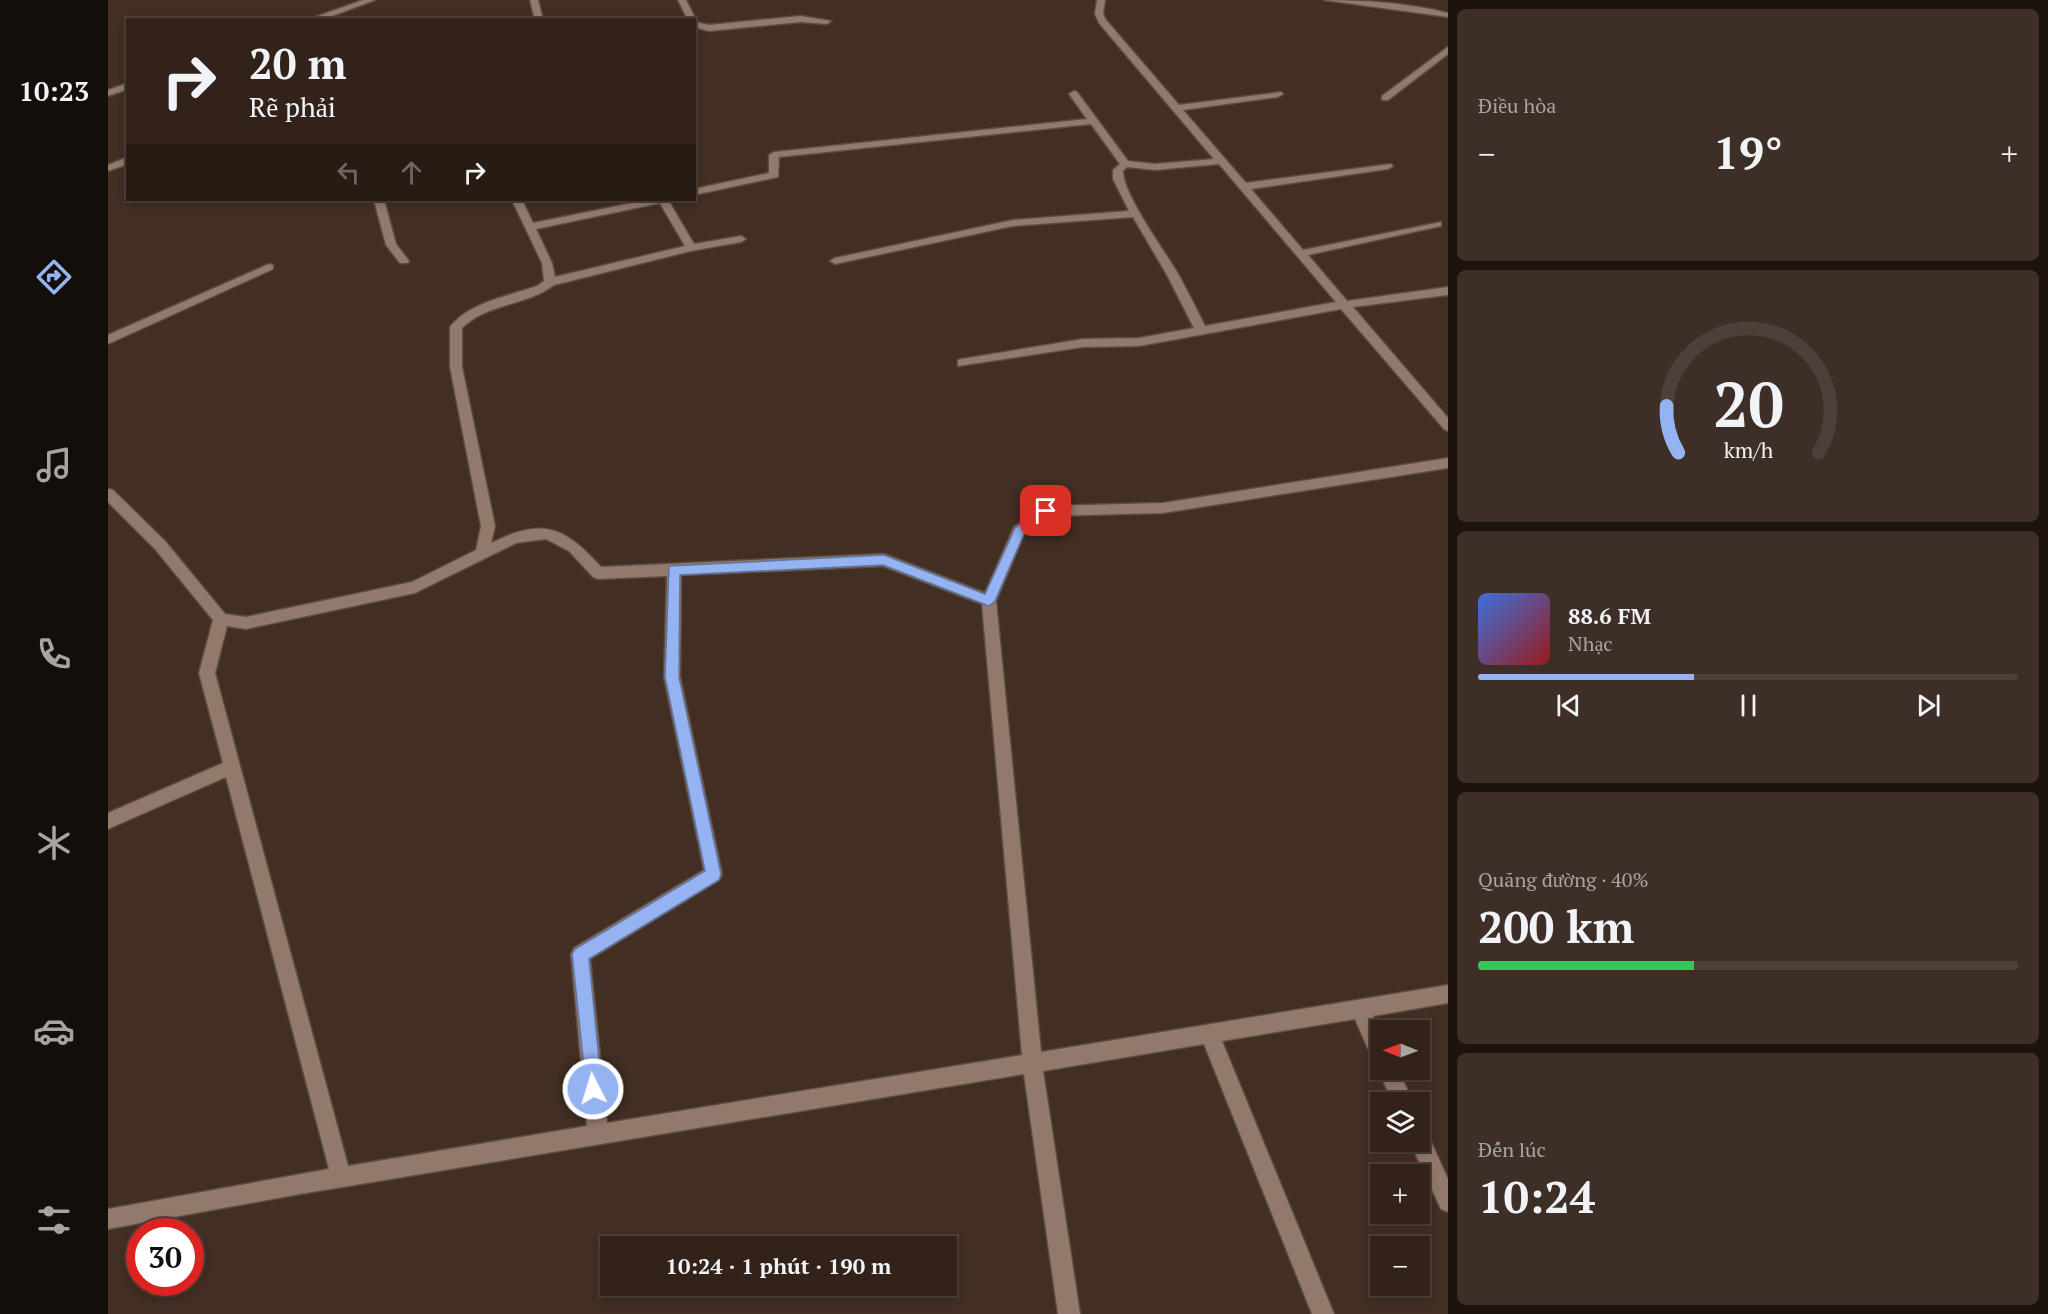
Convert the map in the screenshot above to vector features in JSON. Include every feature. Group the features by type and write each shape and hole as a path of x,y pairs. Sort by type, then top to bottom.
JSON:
{"street":[{"path":"317,18 371,0"},
{"path":"534,0 539,18"},
{"path":"682,0 691,18"},
{"path":"1101,0 1099,14 1102,21 1342,305 1448,426"},
{"path":"1328,0 1432,11 1448,15"},
{"path":"696,24 710,28 801,19 827,21"},
{"path":"1385,98 1448,50"},
{"path":"108,93 126,87"},
{"path":"1074,94 1125,164"},
{"path":"1175,108 1278,94"},
{"path":"696,192 774,175 774,155 1092,121"},
{"path":"108,168 126,161"},
{"path":"1202,332 1118,179 1118,170 1125,164 1155,167 1219,161"},
{"path":"1242,187 1388,166"},
{"path":"379,201 391,245 404,261"},
{"path":"517,201 547,263 550,282"},
{"path":"530,227 656,201"},
{"path":"662,201 691,248"},
{"path":"835,261 1012,223 1137,214"},
{"path":"1299,254 1437,224"},
{"path":"482,555 488,526 456,367 456,327 479,310 541,289 550,282 691,248 741,239"},
{"path":"108,340 269,267"},
{"path":"962,363 1073,344 1138,342 1342,305 1448,291"},
{"path":"1068,1314 1032,1062 989,601 1020,531 1046,511 1163,508 1448,463"},
{"path":"108,494 160,545 221,619 246,623 415,587 514,538 547,533 574,547 598,573 884,560 989,601"},
{"path":"598,1135 580,954 713,874 672,677 674,570"},
{"path":"221,619 207,673 341,1177"},
{"path":"108,821 232,766"},
{"path":"108,1219 341,1177 1448,994"},
{"path":"1360,1009 1370,1031"},
{"path":"1209,1033 1323,1314"},
{"path":"1425,1152 1448,1202"}],"route":[{"path":"593,1089 580,954 713,874 672,677 674,570 884,560 989,601 1020,531 1046,511"}]}
